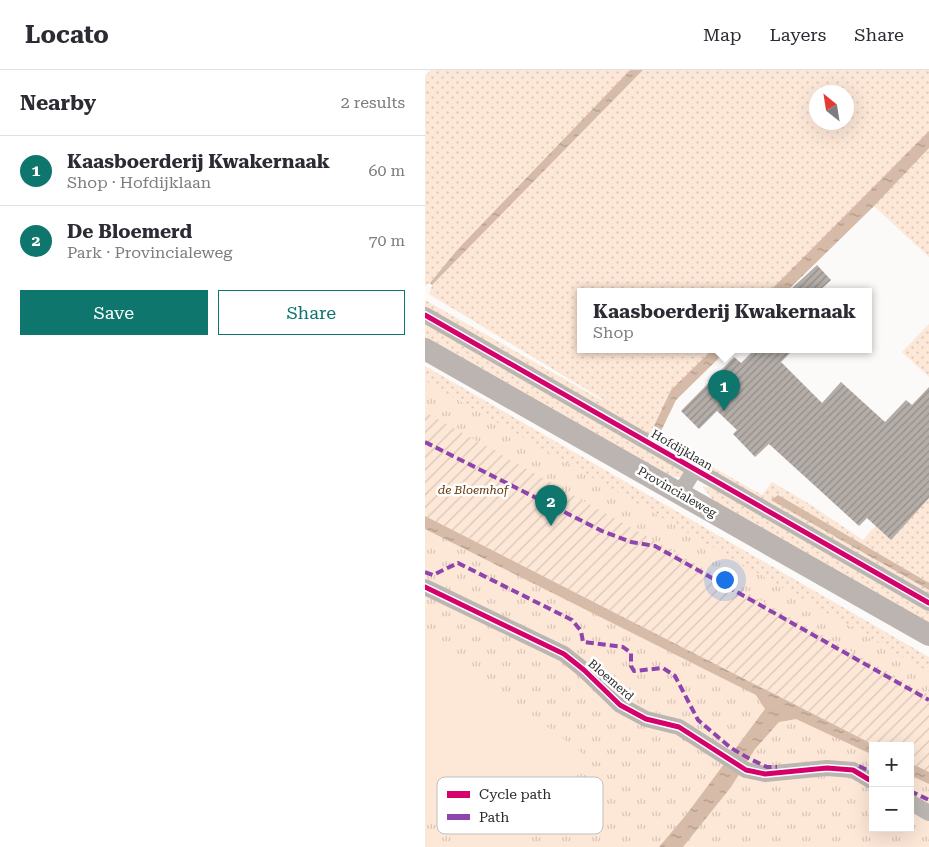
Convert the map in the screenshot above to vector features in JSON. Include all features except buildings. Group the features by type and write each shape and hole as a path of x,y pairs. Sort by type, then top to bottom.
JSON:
{"main road":[{"name":"Provincialeweg","path":"425,349 929,636"}],"street":[{"name":"Hofdijklaan","path":"425,316 929,603"},
{"name":"Hofdijklaan","path":"680,493 695,469"},
{"name":"Bloemerd","path":"425,587 564,654 584,670 620,705 646,718 679,727 746,770 765,774 827,768 853,770 869,780"},
{"path":"914,804 929,812"}],"green space":[{"path":"431,70 630,70 457,250 430,283 425,286 425,76"},
{"path":"643,70 929,70 929,257 874,206 790,288 577,288 577,353 724,353 676,400 658,436 762,495 772,482 808,503 863,540 929,465 929,595 425,308 425,300 603,401 429,294 432,285"},
{"path":"425,322 687,471 684,477 664,474 425,338"},
{"path":"929,324 929,377 902,352"},
{"path":"425,366 929,657 929,683 425,393"},
{"path":"425,381 929,672 929,847 425,847"},
{"name":"de Bloemhof","path":"425,412 929,695 929,772 914,765 914,742 869,742 425,516"},
{"path":"703,487 727,494 929,609 929,625 715,503"},
{"path":"425,632 588,758 573,777 437,777 437,823 425,814"},
{"path":"450,834 529,834 519,847 467,847"}],"water":[{"path":"630,70 643,70 432,285 430,283 457,250"},
{"path":"929,131 929,148 874,206 790,288 773,288"},
{"path":"709,353 724,353 676,400 661,431 654,426 671,390"},
{"path":"778,495 929,583 929,590 771,500"},
{"path":"425,516 869,742 869,753 796,719 779,722 755,749 731,787 683,847 659,847 686,815 765,709 756,695 425,529"},
{"path":"914,765 929,772 929,784 914,777"}],"marked path":[{"path":"425,442 602,531 631,542 655,546 929,700"},
{"path":"425,572 433,575 458,563 572,620 581,631 583,642 623,647 631,653 631,666 634,671 663,668 675,676 698,720 731,748 767,767 777,767"},
{"path":"859,766 869,771"},
{"path":"914,793 929,800"}],"cycle path":[{"path":"425,315 929,603"},
{"path":"425,587 564,654 584,670 620,705 646,719 679,727 746,770 765,774 827,768 853,770 869,780"}],"place":[{"name":"Kaasboerderij Kwakernaak","path":"724,411"},
{"name":"De Bloemerd","path":"551,526"}]}
